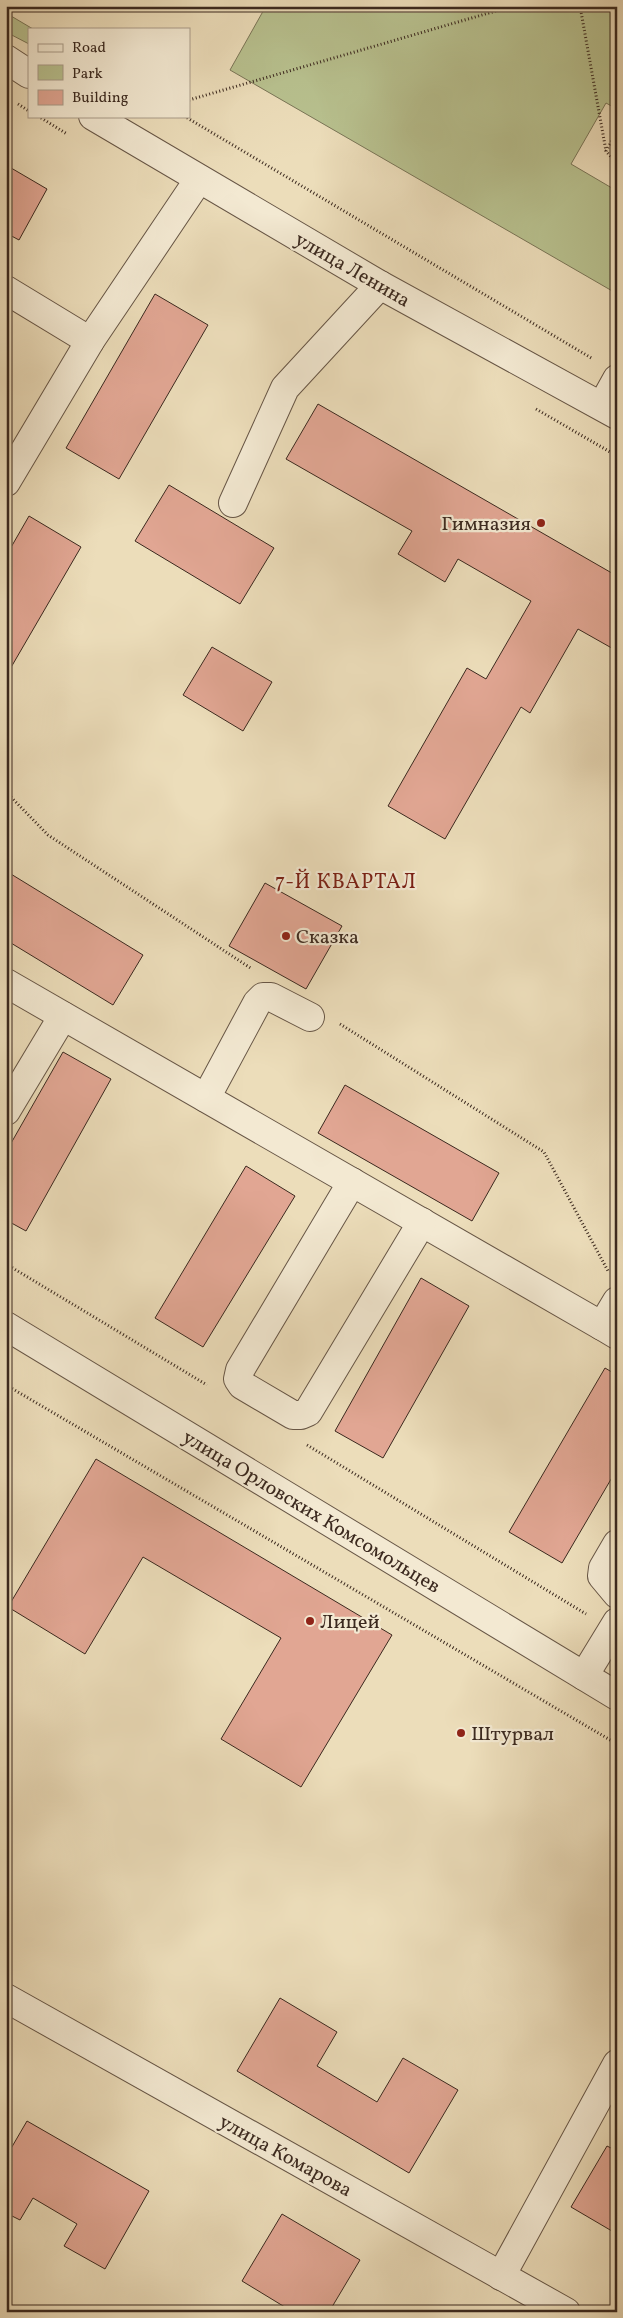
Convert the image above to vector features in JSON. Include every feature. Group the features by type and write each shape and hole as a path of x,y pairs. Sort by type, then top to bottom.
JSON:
{"street":[{"path":"6,59 28,73"},
{"name":"улица Ленина","path":"96,118 380,285 609,411"},
{"path":"6,482 90,341 199,179"},
{"path":"232,503 285,388 380,285"},
{"path":"6,290 90,341"},
{"path":"608,371 609,411"},
{"path":"6,983 609,1330 617,1302"},
{"path":"206,1098 263,997 271,997 310,1017"},
{"path":"6,1111 63,1016"},
{"path":"352,1182 240,1370 238,1379 242,1385 294,1415 308,1412 422,1222"},
{"name":"улица Орловских Комсомольцев","path":"6,1326 617,1696"},
{"path":"617,1544 603,1568 602,1576 617,1594"},
{"path":"584,1676 614,1626"},
{"name":"улица Комарова","path":"6,1998 566,2312"},
{"path":"500,2276 617,2064"}],"path":[{"path":"190,100 513,6"},
{"path":"580,6 606,151 617,164"},
{"path":"187,118 608,371"},
{"path":"606,151 617,132"},
{"path":"6,1264 209,1386"},
{"path":"6,1385 617,1744"},
{"path":"301,1442 614,1626"}],"green space":[{"path":"266,6 617,6 617,109 606,103 571,164 617,191 617,287 614,292 230,70"},
{"path":"6,13 31,28 28,28 28,43 6,32"}],"building":[{"path":"6,165 47,189 19,240 6,233"},
{"path":"155,294 208,325 119,479 66,448"},
{"path":"318,404 617,576 617,651 578,629 530,713 521,707 445,839 388,806 467,668 486,679 531,601 458,559 445,582 398,554 412,531 286,459"},
{"path":"169,485 274,548 240,604 135,541"},
{"path":"29,516 81,547 6,676 6,556"},
{"path":"212,647 272,682 243,731 183,695"},
{"path":"6,871 143,955 113,1005 6,940"},
{"name":"Сказка","path":"265,883 342,926 306,989 229,946"},
{"path":"63,1052 111,1079 26,1231 6,1220 6,1152"},
{"path":"345,1085 499,1173 472,1221 318,1133"},
{"path":"246,1166 295,1196 203,1347 155,1318"},
{"path":"421,1278 469,1306 383,1458 335,1431"},
{"path":"605,1368 617,1375 617,1469 562,1563 509,1532"},
{"name":"Лицей","path":"96,1459 392,1635 301,1787 221,1739 281,1638 143,1557 85,1654 8,1607"},
{"path":"280,1998 337,2032 317,2066 377,2102 403,2058 458,2090 409,2173 237,2071"},
{"path":"27,2121 149,2191 105,2269 64,2246 77,2224 33,2198 20,2220 6,2213 6,2157"},
{"path":"607,2146 617,2151 617,2234 571,2207"},
{"path":"282,2214 360,2260 329,2312 293,2312 242,2281"}],"place":[{"name":"Гимназия","path":"541,523"},
{"name":"Сказка","path":"286,936"},
{"name":"Лицей","path":"310,1621"},
{"name":"Штурвал","path":"461,1733"}],"district":[{"name":"7-Й КВАРТАЛ","path":"346,881"}]}
